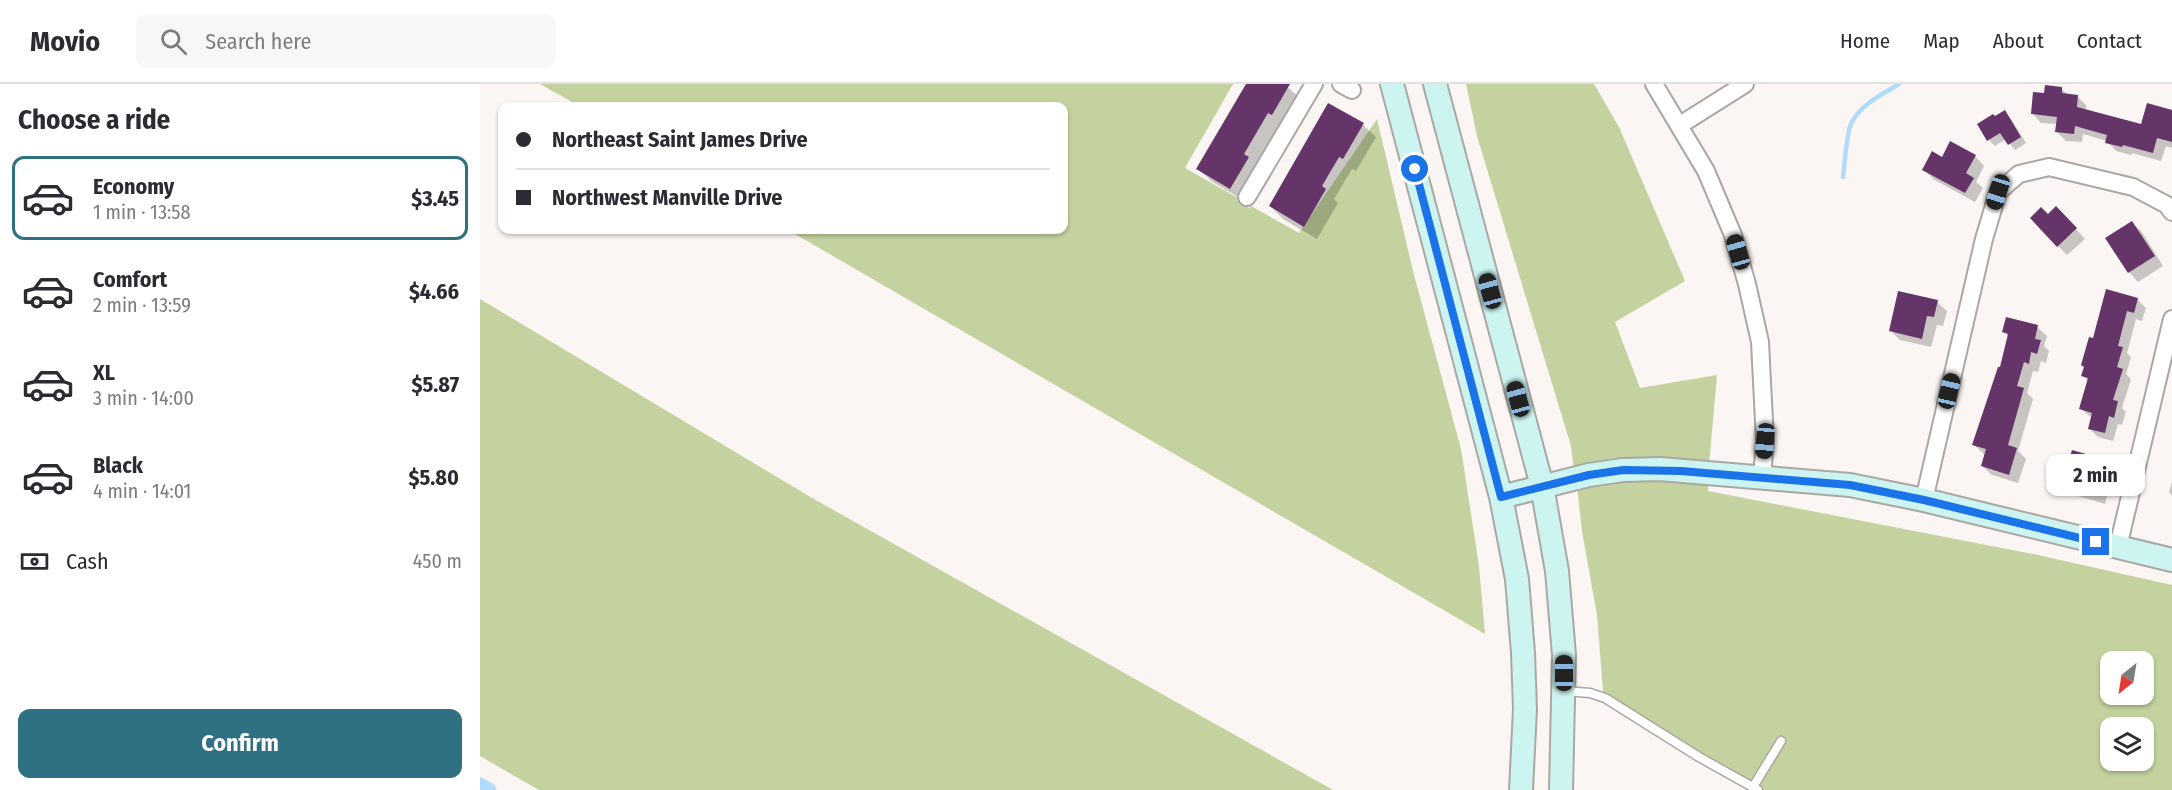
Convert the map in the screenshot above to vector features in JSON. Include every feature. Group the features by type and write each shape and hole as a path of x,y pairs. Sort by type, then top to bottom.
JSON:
{"main road":[{"path":"1392,84 1501,497 1517,579 1523,653 1524,709 1521,790"},
{"path":"1435,84 1542,486 1557,571 1564,655 1561,790"},
{"path":"1501,497 1589,475 1623,470 1660,469 1850,485 1924,500 2172,560"}],"street":[{"path":"1247,197 1314,84"},
{"path":"1654,84 1706,171 1733,236 1747,284 1760,342 1765,441 1762,477"},
{"path":"1680,125 1744,84"},
{"path":"1924,500 1984,239 1998,192 2019,174 2049,167 2133,188 2167,205 2172,212"},
{"path":"2118,547 2172,319"}],"lane":[{"path":"1564,691 1590,693 1605,698 1699,757 1756,788 1781,741"}],"green space":[{"path":"540,84 1233,84 1185,168 1238,198 1237,200 1249,208 1251,206 1299,233 1377,119 1414,275 1461,449 1479,566 1485,634 795,234 1068,234 1068,102 572,102"},
{"path":"1466,84 1594,84 1619,127 1685,281 1615,322 1640,388 1717,375 1709,465 1574,470 1571,446 1477,136"},
{"path":"480,299 812,498 1333,790 539,790 480,756"},
{"path":"1623,478 1708,481 1708,491 2038,555 2172,585 2172,790 1755,790 1604,703 1597,615 1582,531 1577,486"}],"building":[{"path":"1246,84 1290,84 1272,115 1268,113 1244,154 1249,157 1230,189 1196,169"},
{"path":"2045,85 2062,87 2062,93 2078,95 2077,107 2141,124 2147,103 2172,110 2172,142 2157,138 2153,153 2105,143 2107,135 2075,126 2074,134 2055,132 2057,117 2031,114 2033,92 2044,93"},
{"path":"1328,103 1364,123 1343,159 1339,157 1322,186 1326,189 1304,227 1269,206"},
{"path":"2005,110 2021,137 2008,145 2000,133 1987,141 1977,124"},
{"path":"1950,141 1976,155 1966,173 1974,178 1965,193 1922,170 1932,151 1942,157"},
{"path":"2056,206 2077,228 2057,247 2030,218 2041,207 2048,214"},
{"path":"2132,221 2155,256 2128,273 2105,238"},
{"path":"2106,289 2138,298 2134,313 2127,311 2118,346 2123,347 2117,367 2123,369 2113,400 2118,401 2114,418 2109,416 2105,433 2088,429 2092,413 2079,409 2088,378 2081,376 2084,367 2081,365 2089,337 2093,338"},
{"path":"1898,291 1938,300 1934,317 1927,316 1922,339 1889,331"},
{"path":"2006,317 2038,325 2035,339 2041,340 2037,354 2031,352 2029,364 2024,362 2017,386 2024,388 2008,445 2017,448 2009,475 1981,466 1986,449 1972,445 1998,367 2000,367 2008,334 2002,332"},
{"path":"2072,450 2100,458 2094,477 2100,479 2095,496 2051,482 2056,466 2066,469"}],"waterway":[{"path":"1843,177 1847,140 1852,122 1867,105 1899,84"},
{"path":"480,785 489,790"}],"route":[{"path":"1415,169 1501,497 1589,475 1623,470 1660,469 1850,485 1924,500 2096,542"}]}
